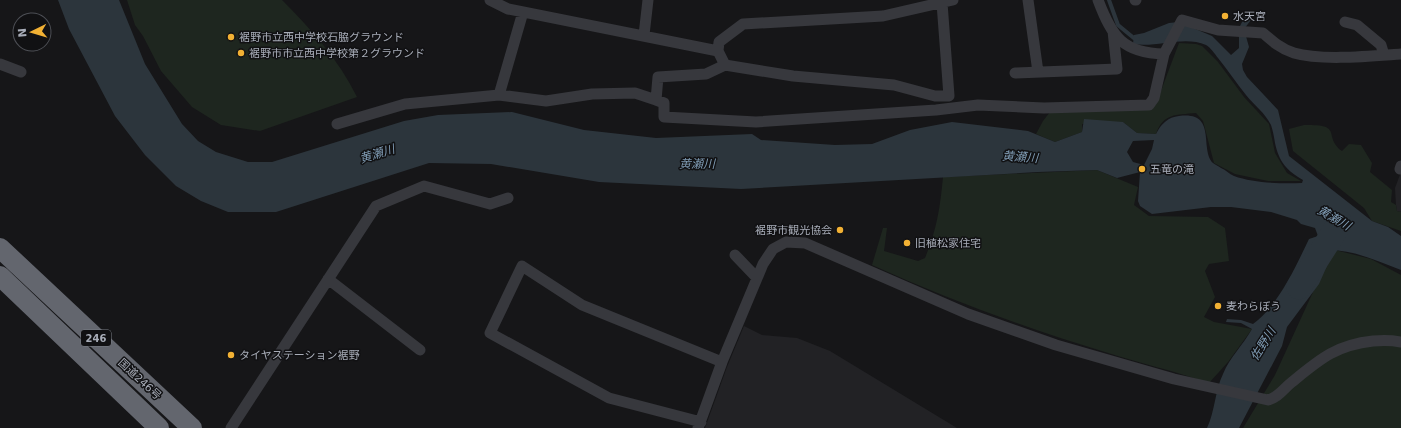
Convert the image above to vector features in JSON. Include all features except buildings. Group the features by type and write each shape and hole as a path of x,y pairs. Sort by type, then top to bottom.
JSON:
{"highway":[{"name":"国道246号","path":"0,248 192,428"},
{"name":"国道246号","path":"0,276 159,428"},
{"path":"0,291 73,345"}],"street":[{"path":"490,0 508,9 718,51"},
{"path":"644,36 648,0"},
{"path":"1028,0 1038,72"},
{"path":"1098,0 1105,18 1120,40 1130,48 1145,53 1164,54"},
{"path":"725,65 718,51 718,42 743,24 883,16 948,1 949,96"},
{"path":"499,94 523,12"},
{"path":"337,124 405,104 499,94 546,101 592,94 635,93 664,103 664,117 756,122 936,110 978,105 1044,108 1149,105 1154,98 1164,54 1182,20 1218,30 1263,32 1276,45 1294,53 1322,56 1401,54"},
{"path":"1345,22 1357,25 1381,45 1384,55"},
{"path":"1015,73 1117,69 1112,29"},
{"path":"0,64 21,72"},
{"path":"656,100 658,76 706,74 725,65 793,76 894,85 935,96 949,96 965,106"},
{"path":"231,428 376,206 424,186 490,204 508,198"},
{"path":"722,362 582,305 522,266 490,333 609,398 699,425 722,362 763,264 773,249 786,242 805,243 968,314 1056,346 1121,365 1211,388 1268,400 1276,398 1290,384 1324,356 1348,345 1391,340 1401,342"},
{"path":"735,255 757,278"},
{"path":"328,279 420,350"}],"shaded area":[{"name":"裾野市市立西中学校第２グラウンド","path":"127,0 282,0 324,46 342,70 357,97 260,131 221,125 192,107 161,71 143,36 135,25"},
{"path":"1179,43 1196,44 1202,46 1218,62 1244,97 1269,124 1275,153 1287,173 1301,181 1268,181 1235,174 1214,163 1203,121 1196,113 1171,116 1162,122 1156,134 1137,133 1123,122 1082,124 1082,132 1055,142 1036,134 1050,112 1156,104"},
{"path":"1304,125 1317,125 1329,129 1336,146 1342,151 1349,144 1361,145 1372,163 1370,172 1392,190 1391,202 1396,205 1397,211 1401,212 1401,231 1372,221 1364,208 1293,151 1289,129"},
{"path":"1097,170 1138,187 1134,205 1149,216 1208,217 1225,228 1229,261 1209,264 1205,271 1215,297 1204,317 1214,322 1252,329 1228,362 1209,383 1075,343 1016,323 929,290 872,265 883,228 887,228 884,251 918,261 925,258 937,218 941,199 943,177"},
{"path":"1401,172 1401,212 1397,211 1395,188"},
{"path":"1335,250 1371,259 1401,275 1401,428 1243,428 1275,375 1313,292"},
{"path":"744,326 762,335 797,338 830,351 957,428 705,428 727,367"}],"water":[{"name":"黄瀬川","path":"58,0 119,0 145,64 182,124 198,141 216,152 248,162 272,162 404,121 438,115 512,112 584,130 656,138 752,134 761,140 835,145 872,144 910,130 952,122 1028,131 1055,142 1082,132 1084,119 1123,122 1137,133 1156,134 1160,127 1168,119 1179,116 1191,116 1199,119 1203,125 1209,157 1213,163 1224,170 1234,176 1259,182 1302,183 1303,180 1292,173 1281,161 1269,121 1246,95 1208,46 1198,42 1189,41 1142,45 1133,44 1134,35 1144,33 1169,23 1179,22 1212,36 1231,55 1239,48 1239,28 1245,16 1251,20 1244,29 1249,47 1242,64 1243,70 1247,77 1278,110 1289,156 1372,221 1388,227 1401,236 1401,270 1349,252 1339,250 1317,251 1316,254 1319,263 1327,266 1319,284 1287,327 1282,346 1239,428 1207,428 1212,415 1220,380 1229,362 1252,329 1241,323 1226,322 1227,319 1241,320 1253,324 1262,316 1286,285 1309,239 1318,236 1315,228 1301,224 1297,220 1271,212 1231,207 1211,207 1152,214 1140,206 1138,201 1140,172 1117,178 1097,170 741,189 599,182 491,164 429,163 276,212 228,212 201,201 176,186 145,155 115,116 69,29","holes":["1154,140 1152,149 1144,165 1133,162 1127,152 1133,141"]}],"waterway":[{"path":"1109,0 1118,25 1135,39 1138,39"},
{"name":"佐野川","path":"1299,287 1340,223"}],"place":[{"name":"水天宮","path":"1225,16"},
{"name":"裾野市立西中学校石脇グラウンド","path":"231,37"},
{"name":"裾野市市立西中学校第２グラウンド","path":"241,53"},
{"name":"五竜の滝","path":"1142,169"},
{"name":"裾野市観光協会","path":"840,230"},
{"name":"旧植松家住宅","path":"907,243"},
{"name":"麦わらぼう","path":"1218,306"},
{"name":"タイヤステーション裾野","path":"231,355"}]}
